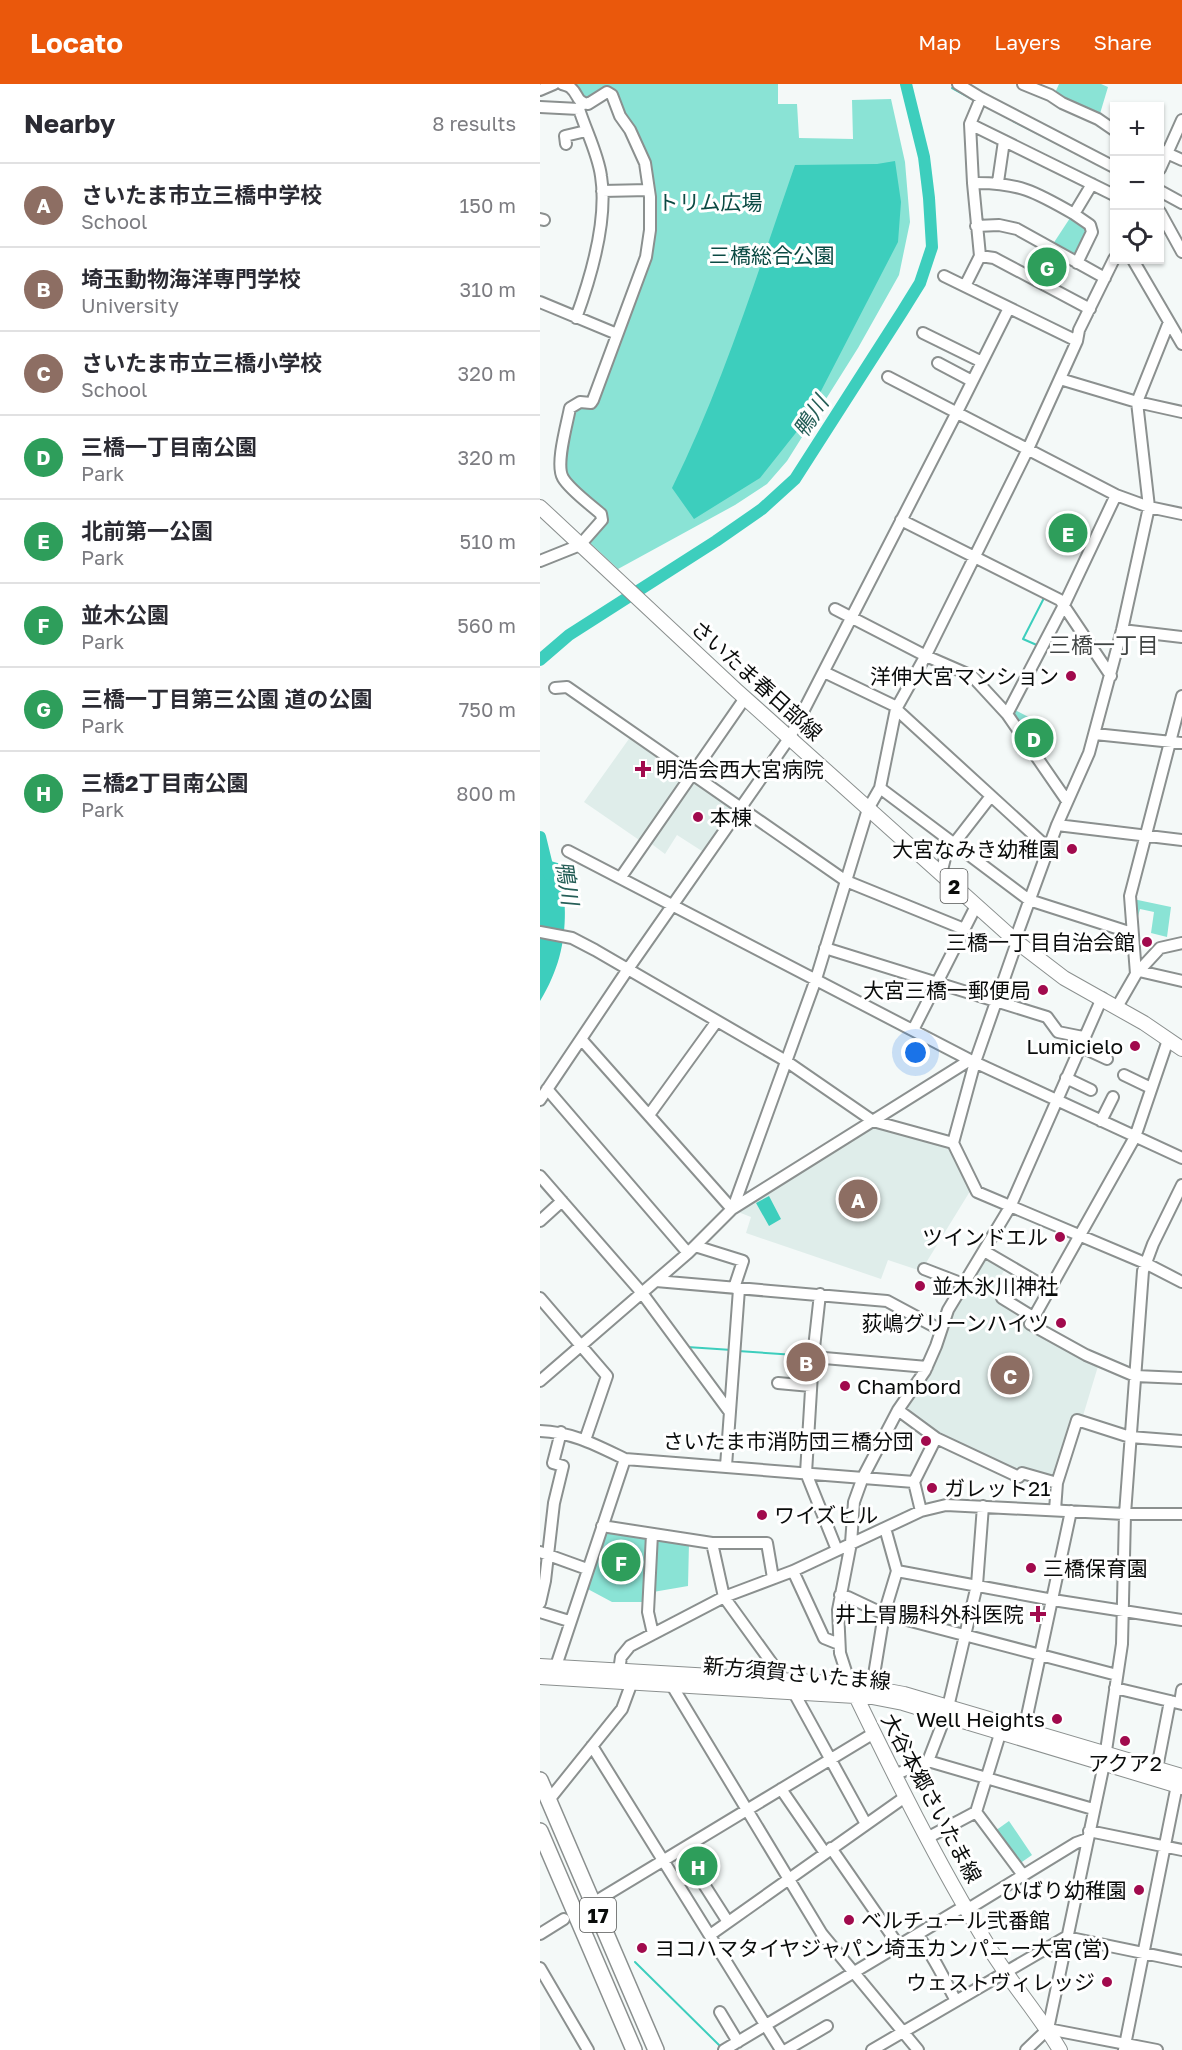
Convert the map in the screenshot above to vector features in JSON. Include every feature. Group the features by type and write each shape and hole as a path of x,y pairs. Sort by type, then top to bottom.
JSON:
{"highway":[{"name":"17","path":"540,1780 656,2050"},
{"name":"17","path":"540,1831 634,2050"}],"main road":[{"name":"さいたま春日部線","path":"540,507 745,698 1016,941 1064,978 1117,1007 1182,1049"},
{"name":"新方須賀さいたま線","path":"540,1666 789,1686"},
{"name":"新方須賀さいたま線","path":"540,1677 670,1684 852,1689 872,1687 904,1694 1000,1734 1105,1759 1157,1768 1180,1782"},
{"name":"新方須賀さいたま線","path":"852,1689 1024,1730 1105,1759 1180,1782"},
{"name":"大谷本郷さいたま線","path":"852,1689 905,1797 966,1909 1005,1972 1048,2029 1060,2050"}],"street":[{"path":"540,90 554,84"},
{"path":"562,84 572,89 581,106 586,131 602,176 603,207 597,246 591,273 576,318"},
{"path":"958,84 1110,165"},
{"path":"1023,84 1050,95 1110,127"},
{"path":"540,107 581,106 607,92 612,95 620,116 630,130 645,163 649,190 650,230 646,257 593,400 591,403 580,402 570,408 564,442 560,469 564,479 602,517 602,520 580,545 540,561"},
{"path":"965,286 980,256 970,124 981,98"},
{"path":"1164,150 1180,132 1182,120"},
{"path":"970,124 1110,193"},
{"path":"566,144 564,136 586,131"},
{"path":"998,182 1004,141"},
{"path":"1164,151 1182,160"},
{"path":"973,183 1011,184 1037,193 1090,225 1092,232 1077,263"},
{"path":"1074,214 1092,184"},
{"path":"602,191 649,190"},
{"path":"1164,193 1182,203"},
{"path":"1164,219 1182,252"},
{"path":"976,226 999,225 1017,229 1105,278"},
{"path":"980,256 994,258 1090,309"},
{"path":"732,1209 816,979 868,809 879,788 897,708 926,656 1028,449 1112,264"},
{"path":"1135,264 1182,344"},
{"path":"944,276 1009,308 1078,335"},
{"path":"540,302 617,334"},
{"path":"540,1100 628,969 790,737 1009,308"},
{"path":"1169,322 1137,402 1149,507 1122,630 1095,734 1029,900 996,1002 973,1061 953,1143 976,1192 1145,1263 1182,1282"},
{"path":"922,333 982,362"},
{"path":"938,363 972,381"},
{"path":"888,377 1116,495 1149,507 1182,514"},
{"path":"1060,379 1137,402 1182,412"},
{"path":"1007,714 1064,605 1116,495"},
{"path":"901,520 1060,600 1110,676"},
{"path":"835,609 926,656 972,676 1007,714 1067,801"},
{"path":"1122,630 1182,637"},
{"path":"824,672 897,708 1049,849"},
{"path":"555,688 567,687 846,880 964,930"},
{"path":"1137,972 1130,896 1182,696"},
{"path":"621,877 745,698"},
{"path":"1095,734 1182,743"},
{"path":"879,788 1029,900 1132,933"},
{"path":"941,874 946,854 991,796"},
{"path":"1057,825 1182,840"},
{"path":"568,851 973,1061 1182,1158"},
{"path":"913,1030 976,906"},
{"path":"540,932 572,938 628,969 786,1061 873,1121 953,1143"},
{"path":"1117,1007 1137,972 1160,948 1182,943"},
{"path":"825,948 1047,1017 1058,1032 1081,1042 1107,1059"},
{"path":"1137,972 1182,981"},
{"path":"852,1689 842,1664 839,1644 840,1595 851,1543 854,1502 863,1477 898,1410 927,1367 948,1310 1010,1207 1102,998"},
{"path":"649,1115 717,1021"},
{"path":"581,1039 732,1209"},
{"path":"1168,1040 1134,1137 1030,1324 1086,1355 1136,1376 1182,1378"},
{"path":"540,1381 692,1250 732,1209 973,1061"},
{"path":"1124,1075 1151,1088"},
{"path":"1066,1078 1091,1090"},
{"path":"547,1089 692,1250 742,1261 736,1288 726,1466"},
{"path":"1101,1120 1113,1096"},
{"path":"540,1176 642,1293 729,1411"},
{"path":"1026,2050 1048,2029 1105,1759 1122,1644 1125,1514 1145,1263 1182,1185"},
{"path":"540,1221 562,1201"},
{"path":"984,1251 1049,1289"},
{"path":"924,1269 963,1284"},
{"path":"656,1281 887,1301 941,1330"},
{"path":"820,1294 813,1357 806,1473 837,1550"},
{"path":"540,1298 608,1376 585,1440"},
{"path":"1002,1298 1034,1317"},
{"path":"813,1357 927,1367"},
{"path":"777,1383 811,1386"},
{"path":"898,1410 936,1438 1019,1477 1022,1473 1057,1483"},
{"path":"1055,1510 1057,1483 1077,1420 1131,1437 1182,1441"},
{"path":"540,1431 561,1432 585,1440 625,1459 914,1482"},
{"path":"540,1603 545,1581 544,1554 563,1466 553,1463 561,1432"},
{"path":"921,1510 914,1482 936,1438"},
{"path":"556,1666 625,1459"},
{"path":"619,1671 624,1650 653,1634 724,1597 793,1571 921,1510 946,1505 1125,1514 1182,1514"},
{"path":"928,1761 946,1712 977,1585 984,1506"},
{"path":"1024,1730 1071,1511"},
{"path":"602,1526 712,1543 767,1543 773,1578"},
{"path":"872,1687 884,1614 897,1571 885,1528"},
{"path":"652,1534 648,1612 653,1634"},
{"path":"712,1543 724,1597 789,1686 866,1824"},
{"path":"544,1554 587,1569"},
{"path":"824,1556 838,1560 845,1572"},
{"path":"793,1571 824,1638 839,1644"},
{"path":"897,1571 1053,1600 1182,1620"},
{"path":"840,1595 884,1614 1118,1675"},
{"path":"540,1612 569,1622"},
{"path":"548,1801 622,1709 632,1682"},
{"path":"670,1684 822,1934 918,2050"},
{"path":"1115,1688 1177,1703"},
{"path":"1157,1768 1182,1690"},
{"path":"593,1903 873,1733"},
{"path":"927,1838 976,1812 1000,1734"},
{"path":"592,1746 782,2050"},
{"path":"894,1775 928,1761 1093,1809"},
{"path":"1124,2047 1164,1846 1180,1782"},
{"path":"781,1789 899,1946"},
{"path":"710,1935 905,1797"},
{"path":"976,1812 1023,1875"},
{"path":"724,2050 1088,1835 1182,1850"},
{"path":"678,1883 696,1872 728,1922"},
{"path":"540,1934 564,1919"},
{"path":"917,1935 928,1948 956,2001"},
{"path":"872,2050 1066,1937 1182,1961"},
{"path":"540,1968 588,2050"},
{"path":"720,2012 738,2042"},
{"path":"786,2050 827,2026"},
{"path":"1048,2029 1124,2047 1156,2050"}],"shaded area":[{"path":"895,161 901,202 898,242 806,420 760,478 694,519 672,488 723,369 795,165 877,164"},
{"name":"明浩会西大宮病院","path":"631,736 737,809 705,853 677,835 665,854 645,839 642,842 584,802"},
{"path":"540,858 561,864 565,918 564,935 556,968 540,1001"},
{"path":"878,1125 952,1149 972,1188 921,1271 888,1260 881,1279 746,1233 751,1217 733,1210 869,1126"},
{"path":"769,1196 781,1219 769,1226 756,1203"},
{"path":"984,1257 1006,1267 990,1295 1030,1317 1099,1363 1082,1419 1074,1416 1056,1479 1018,1473 947,1439 903,1411 949,1314"}],"green space":[{"name":"三橋総合公園","path":"570,84 778,84 778,104 797,104 799,138 853,139 852,100 891,99 905,162 910,222 899,275 858,348 787,461 767,484 735,505 618,569 587,540 604,521 566,478 563,467 573,409 589,405 639,283 653,192 614,94 589,99 581,95"},
{"path":"1059,84 1101,84 1108,87 1099,117 1054,95"},
{"path":"1072,215 1089,231 1077,256 1051,247"},
{"path":"1015,710 1046,726 1036,750 1012,717"},
{"path":"1133,899 1171,907 1167,937 1151,933 1154,912 1140,909 1138,927 1135,927"},
{"path":"604,1530 650,1537 646,1602 612,1602 584,1587"},
{"path":"654,1537 689,1543 688,1586 653,1592"},
{"path":"1009,1821 1032,1855 1019,1864 995,1831"}],"waterway":[{"name":"鴨川","path":"540,660 569,635 762,509 795,479 902,312 920,283 932,247 924,157 906,84"},
{"path":"952,88 974,100"},
{"path":"1013,121 1088,159"},
{"path":"1039,646 1023,639 1045,596"},
{"name":"鴨川","path":"540,837 549,874"},
{"path":"687,1347 732,1350"},
{"path":"738,1351 810,1356"},
{"path":"635,1962 720,2046"}],"place":[{"name":"三橋一丁目第三公園 道の公園","path":"1047,267"},
{"name":"北前第一公園","path":"1068,533"},
{"name":"洋伸大宮マンション","path":"1071,676"},
{"name":"三橋一丁目南公園","path":"1034,738"},
{"name":"明浩会西大宮病院","path":"643,769"},
{"name":"本棟","path":"698,817"},
{"name":"大宮なみき幼稚園","path":"1072,849"},
{"name":"三橋一丁目自治会館","path":"1147,942"},
{"name":"大宮三橋一郵便局","path":"1043,990"},
{"name":"Lumicielo","path":"1135,1046"},
{"name":"さいたま市立三橋中学校","path":"858,1199"},
{"name":"ツインドエル","path":"1060,1237"},
{"name":"並木氷川神社","path":"920,1286"},
{"name":"荻嶋グリーンハイツ","path":"1061,1323"},
{"name":"埼玉動物海洋専門学校","path":"806,1362"},
{"name":"さいたま市立三橋小学校","path":"1010,1375"},
{"name":"Chambord","path":"845,1386"},
{"name":"さいたま市消防団三橋分団","path":"926,1441"},
{"name":"ガレット21","path":"932,1488"},
{"name":"ワイズヒル","path":"762,1515"},
{"name":"並木公園","path":"621,1562"},
{"name":"三橋保育園","path":"1031,1568"},
{"name":"井上胃腸科外科医院","path":"1038,1614"},
{"name":"Well Heights","path":"1057,1719"},
{"name":"アクア2","path":"1125,1741"},
{"name":"三橋2丁目南公園","path":"698,1866"},
{"name":"ひばり幼稚園","path":"1139,1890"},
{"name":"ベルチュール弐番館","path":"849,1920"},
{"name":"ヨコハマタイヤジャパン埼玉カンパニー大宮(営)","path":"642,1948"},
{"name":"ウェストヴィレッジ","path":"1107,1982"}],"district":[{"name":"三橋一丁目","path":"1104,644"}],"park label":[{"name":"トリム広場","path":"710,202"}]}
